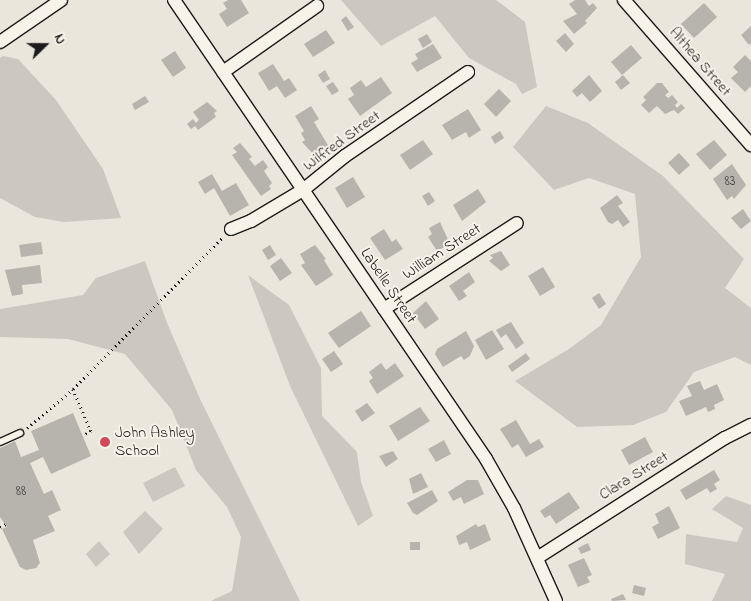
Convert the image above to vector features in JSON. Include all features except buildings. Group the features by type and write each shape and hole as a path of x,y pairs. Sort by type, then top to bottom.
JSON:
{"street":[{"path":"0,42 61,0"},
{"name":"Labelle Street","path":"174,0 496,475 556,601"},
{"name":"Althea Street","path":"624,0 751,145"},
{"path":"222,72 317,6"},
{"name":"Wilfred Street","path":"231,229 251,221 303,190 346,156 468,72"},
{"name":"William Street","path":"384,309 517,223"},
{"name":"Clara Street","path":"537,558 725,438 751,425"}],"lane":[{"path":"0,442 20,433"}],"path":[{"path":"20,433 72,389 231,229"},
{"path":"72,389 91,431 83,436"},
{"path":"0,527 6,524"}],"shaded area":[{"path":"341,0 496,0 525,22 537,87 522,94 516,84 469,58 435,16 381,46"},
{"path":"3,56 18,59 56,100 103,169 121,218 64,222 35,217 0,198 0,58"},
{"path":"546,106 588,123 663,176 744,259 725,288 751,308 751,365 735,357 694,372 666,412 633,425 577,427 515,381 569,349 601,325 641,257 635,194 589,178 554,190 513,147"},
{"path":"145,261 167,323 201,401 300,601 211,601 232,591 241,537 227,507 196,470 172,410 125,354 68,339 0,337 0,309 83,295 96,278"},
{"path":"248,275 289,305 321,368 322,416 357,452 361,482 373,516 358,526 290,386"},
{"path":"175,467 185,486 153,502 143,483"},
{"path":"726,496 751,505 751,601 712,601 725,574 685,564 686,534 737,542 743,528 712,509"},
{"path":"145,511 163,529 139,554 123,532"},
{"path":"99,541 110,554 96,567 86,554"}],"place":[{"name":"John Ashley School","path":"105,442"}]}
